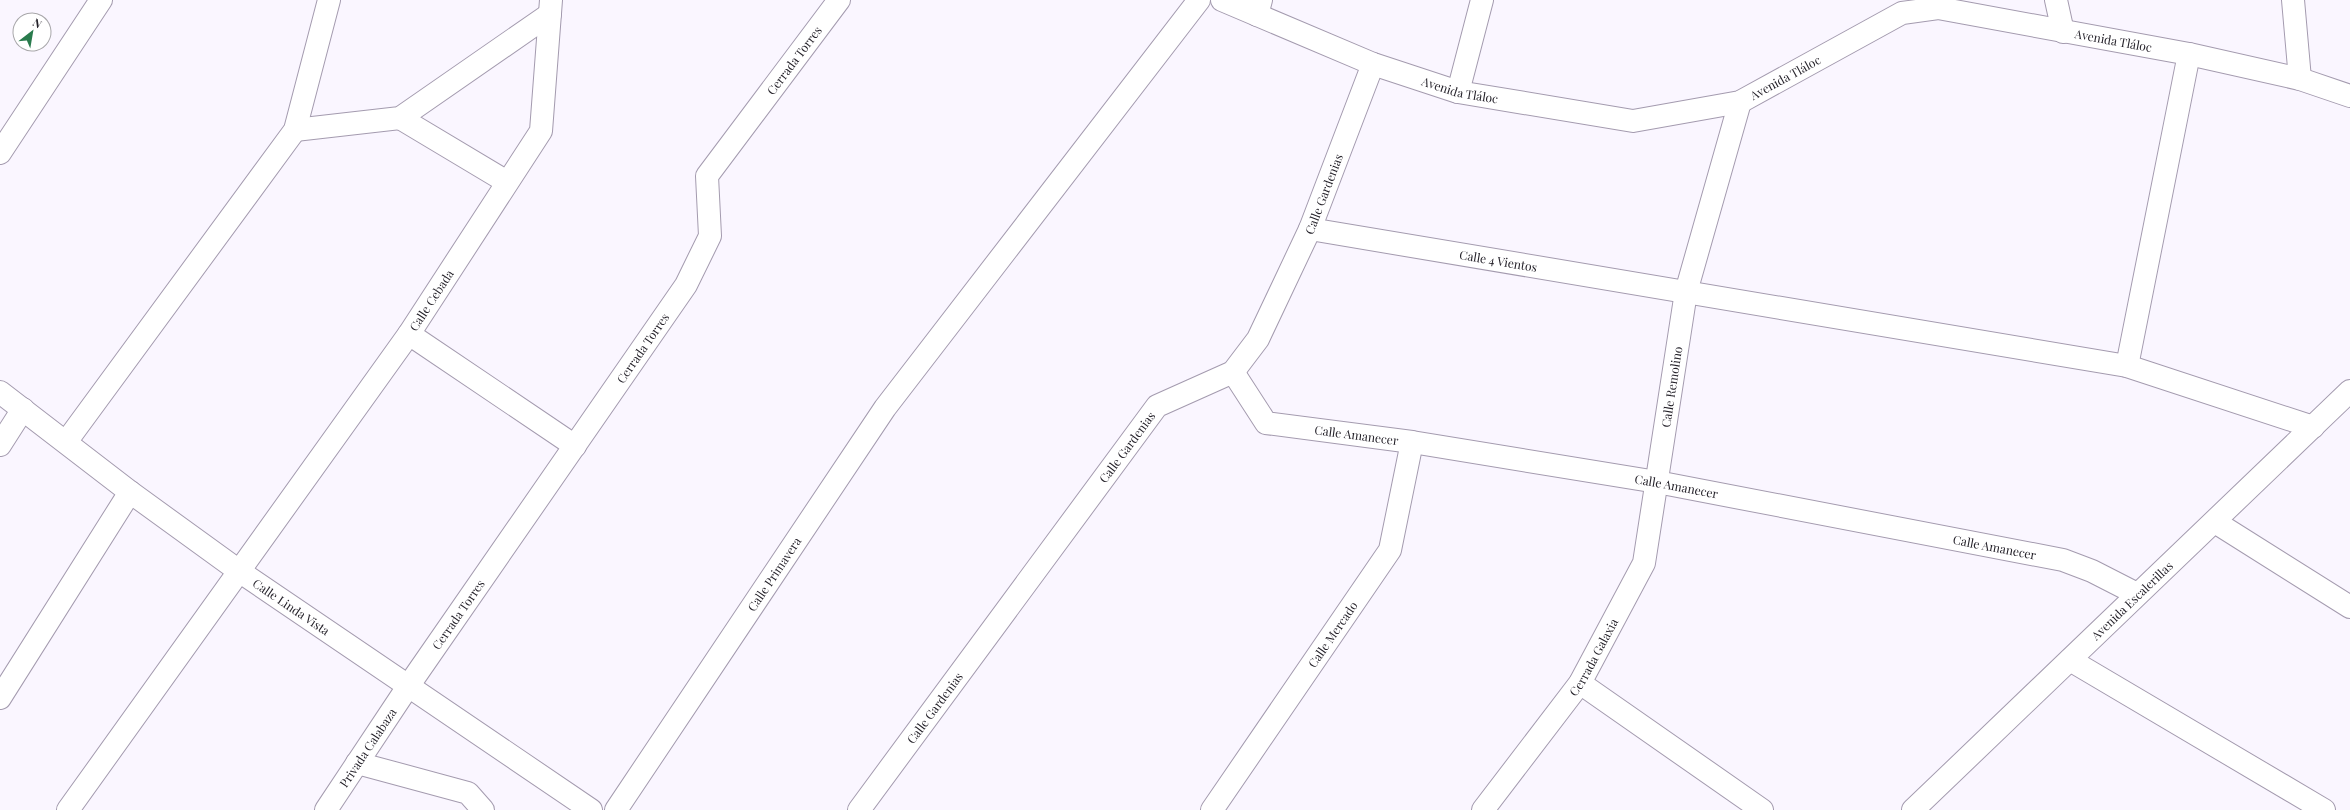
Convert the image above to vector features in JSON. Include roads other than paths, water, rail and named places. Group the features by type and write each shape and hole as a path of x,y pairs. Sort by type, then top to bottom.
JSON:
{"street":[{"path":"0,153 101,0"},
{"path":"66,442 295,130 329,0"},
{"name":"Cerrada Torres","path":"409,686 690,278 710,236 707,176 839,0"},
{"name":"Calle Primavera","path":"616,810 885,408 1198,0"},
{"name":"Avenida Tláloc","path":"1222,0 1259,8 1374,64 1458,92 1633,121 1740,102 1902,13 1938,8 2189,54 2300,79 2350,96"},
{"path":"1458,92 1482,0"},
{"path":"2056,0 2063,32"},
{"path":"2293,0 2300,79"},
{"path":"295,130 400,118 551,7"},
{"name":"Calle Cebada","path":"68,810 409,334 541,131 551,7"},
{"path":"2127,366 2189,54"},
{"name":"Calle Gardenias","path":"859,810 1157,406 1233,372 1258,339 1310,229 1374,64"},
{"name":"Calle Remolino","path":"1657,482 1686,292 1740,102"},
{"path":"400,118 507,182"},
{"name":"Calle 4 Vientos","path":"1310,229 2127,366 2313,427"},
{"path":"409,334 575,446"},
{"name":"Calle Amanecer","path":"1233,372 1266,424 1412,442 1657,482 2063,560 2092,571 2137,594"},
{"name":"Avenida Escalerillas","path":"1915,810 2137,594 2215,522 2350,391"},
{"name":"Calle Linda Vista","path":"0,392 130,492 239,571 591,810"},
{"path":"0,445 23,409"},
{"name":"Calle Mercado","path":"1212,810 1390,550 1412,442"},
{"name":"Cerrada Galaxia","path":"1483,810 1580,683 1644,563 1657,482"},
{"path":"0,698 130,492"},
{"path":"2215,522 2350,607"},
{"path":"2070,660 2324,810"},
{"path":"1580,683 1762,810"},
{"name":"Privada Calabaza","path":"326,810 409,686"},
{"path":"357,763 468,793 483,810"}]}
